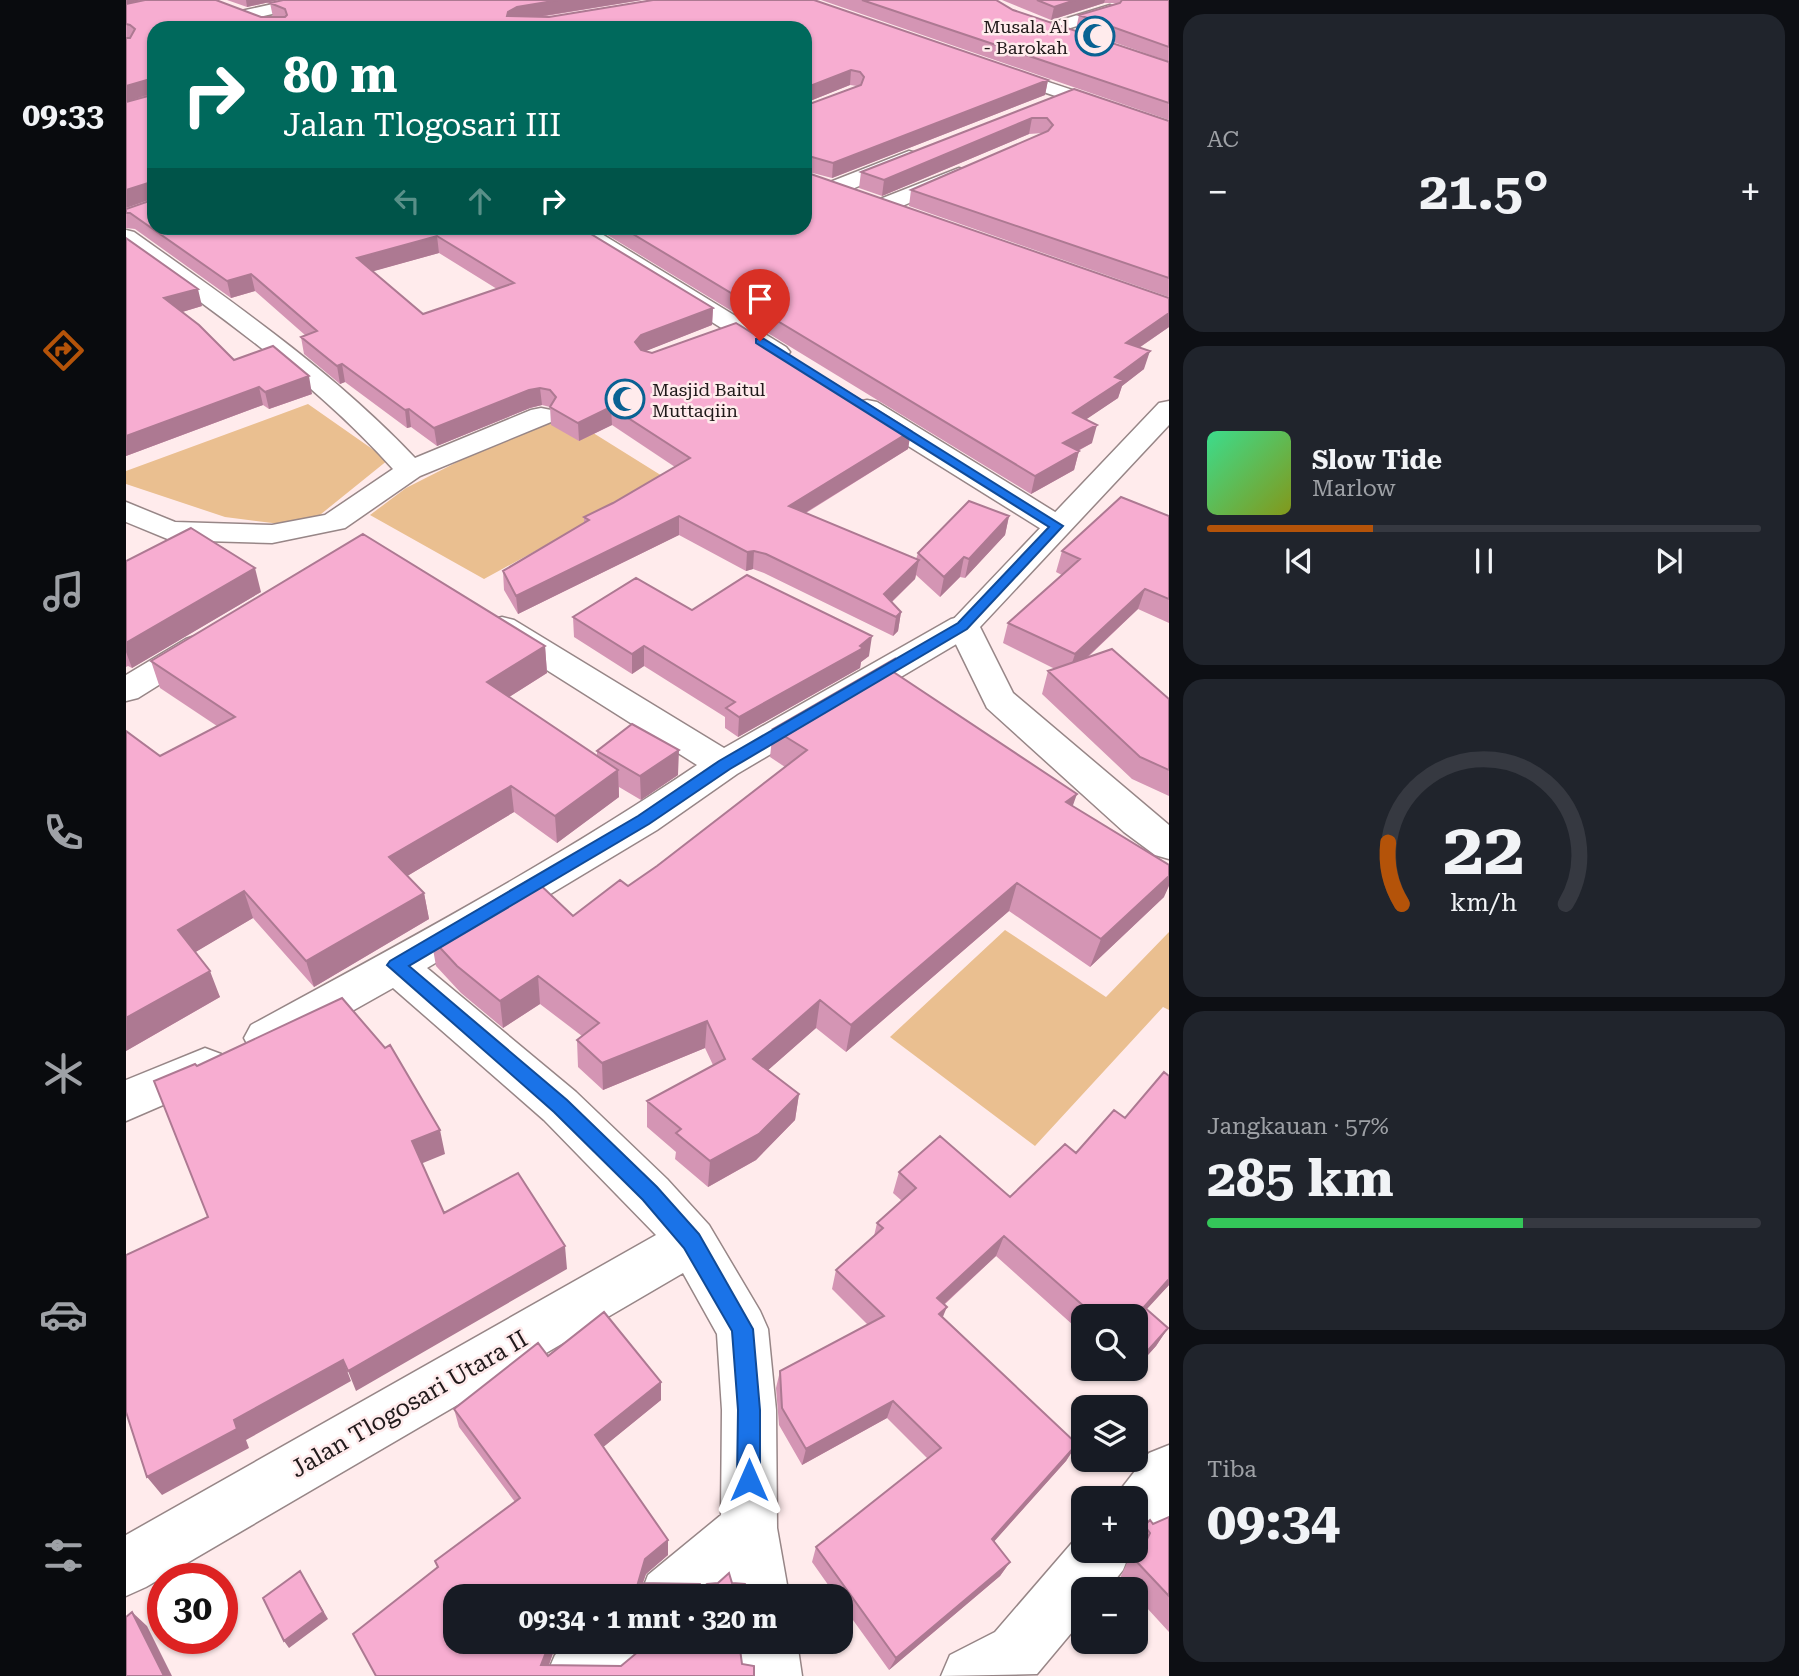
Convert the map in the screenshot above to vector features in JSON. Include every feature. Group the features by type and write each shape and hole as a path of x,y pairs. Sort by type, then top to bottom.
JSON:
{"street":[{"path":"247,15 313,0"},
{"path":"226,8 262,21"},
{"path":"1076,37 1045,27 1110,10"},
{"path":"984,66 1169,129"},
{"path":"1046,104 1071,95"},
{"path":"909,215 824,185 922,152"},
{"path":"883,206 979,165"},
{"path":"588,235 795,363"},
{"path":"126,237 213,299 365,421 410,470"},
{"path":"709,338 738,327"},
{"path":"841,392 1056,526"},
{"path":"126,1101 249,1047 396,965 644,820 724,765 962,626 1169,409"},
{"path":"126,511 170,531 272,534 345,530 410,470 541,416"},
{"path":"472,608 724,765"},
{"path":"962,626 999,700 1137,822 1169,845"},
{"path":"126,690 218,634"},
{"path":"870,641 906,658"},
{"path":"396,965 560,1106 650,1194 692,1241 742,1329 749,1410 749,1528 758,1584"},
{"name":"Jalan Tlogosari Utara II","path":"126,1567 692,1241"},
{"path":"1148,1498 1169,1473"},
{"path":"683,1584 749,1528"},
{"path":"971,1676 1016,1653 1092,1563"},
{"path":"576,1676 602,1654"},
{"path":"769,1654 772,1676"}],"shaded area":[{"path":"308,404 388,460 305,527 225,517 126,484 126,471"},
{"path":"558,411 667,479 484,579 370,515 406,488"},
{"path":"1005,930 1106,997 1169,932 1169,1010 1163,1007 1035,1146 890,1037"}],"building":[{"path":"145,0 216,0 261,17 285,17 285,9 270,3 283,0 559,0 517,7 508,12 507,16 549,17 653,0 814,0 1048,80 833,163 812,157 812,103 861,85 864,77 860,72 851,70 812,85 812,21 147,21 147,80 126,86 126,38 130,38 135,29 126,24 126,4"},
{"path":"862,0 996,0 1013,10 1169,62 1169,103"},
{"path":"1037,0 1075,0 1054,7"},
{"path":"1122,0 1169,0 1169,47 1079,15 1120,3"},
{"path":"1074,89 1169,121 1169,278 911,190 1048,131 1053,125 1047,118 1032,118 884,180 861,172"},
{"path":"147,96 147,183 126,190 126,102"},
{"path":"812,174 1169,298 1169,313 1126,343 1150,351 1115,377 1123,380 1073,413 1097,425 1063,443 1079,451 1035,476 635,235 812,235"},
{"path":"147,202 147,225 126,213 126,209"},
{"path":"161,235 593,235 713,308 641,335 635,342 641,350 652,353 736,323 911,431 789,506 919,560 884,594 901,612 896,617 766,554 747,552 679,516 516,596 503,571 589,520 584,517 690,458 611,407 578,423 550,407 556,397 550,390 540,388 434,428 342,364 337,366 301,337 317,331 251,274 227,281","holes":["437,236 514,283 423,314 357,258"]},
{"path":"126,238 198,289 164,298 199,325 234,360 273,346 309,376 265,392 259,387 126,436"},
{"path":"1121,497 1169,516 1169,599 1145,589 1075,654 1008,623 1080,559 1062,551"},
{"path":"969,501 1009,516 969,559 964,557 944,577 918,553"},
{"path":"191,528 255,568 126,643 126,561"},
{"path":"363,534 545,646 487,682 618,770 555,816 511,786 389,857 424,893 306,961 244,891 178,930 210,971 126,1018 126,731 160,756 235,717 151,661"},
{"path":"747,575 872,636 860,646 863,648 739,717 726,708 735,702 644,646 632,654 573,617 636,578 692,610"},
{"path":"1112,649 1169,699 1169,770 1140,757 1048,671"},
{"path":"896,658 889,669 1077,794 1066,802 1169,865 1169,876 1101,939 1017,883 851,1025 820,1000 753,1059 799,1094 759,1134 710,1161 676,1133 681,1129 647,1101 725,1059 707,1021 602,1063 577,1040 599,1023 538,976 500,1001 457,966 431,938 533,878 573,916 620,880 628,886 807,750 773,729"},
{"path":"632,724 679,750 640,776 597,751"},
{"path":"342,998 385,1048 390,1045 440,1130 412,1141 444,1213 518,1173 565,1246 348,1371 343,1360 234,1420 237,1429 147,1477 126,1412 126,1255 208,1217 154,1081 195,1064 197,1066"},
{"path":"1164,1072 1169,1076 1169,1279 1147,1304 1081,1304 1004,1236 937,1298 947,1307 939,1314 1071,1438 1071,1451 992,1539 1010,1562 896,1658 853,1598 853,1584 843,1584 816,1547 941,1448 893,1401 806,1449 782,1408 780,1371 884,1316 836,1270 883,1228 877,1223 916,1188 899,1172 940,1136 1010,1197 1065,1144 1076,1153 1114,1110 1125,1118"},
{"path":"1148,1310 1168,1328 1148,1350"},
{"path":"604,1312 661,1382 595,1435 668,1540 645,1559 638,1583 700,1584 443,1584 443,1654 545,1654 541,1665 621,1666 635,1654 741,1654 742,1664 754,1666 754,1676 376,1676 353,1634 438,1567 435,1561 520,1498 454,1409 538,1343 548,1356"},
{"path":"1169,1517 1169,1596 1138,1563 1148,1563 1148,1522 1150,1520 1153,1524"},
{"path":"300,1571 323,1612 284,1641 263,1598"},
{"path":"729,1573 732,1583 745,1584 707,1584 718,1583"},
{"path":"132,1612 147,1642 147,1654 153,1654 164,1676 126,1676 126,1617"}],"place":[{"name":"Musala Al - Barokah","path":"1095,36"},
{"name":"Masjid Baitul Muttaqiin","path":"625,399"}],"route":[{"path":"749,1480 749,1410 742,1329 692,1241 650,1194 560,1106 396,965 644,820 724,765 962,626 1056,526 760,341"}]}
